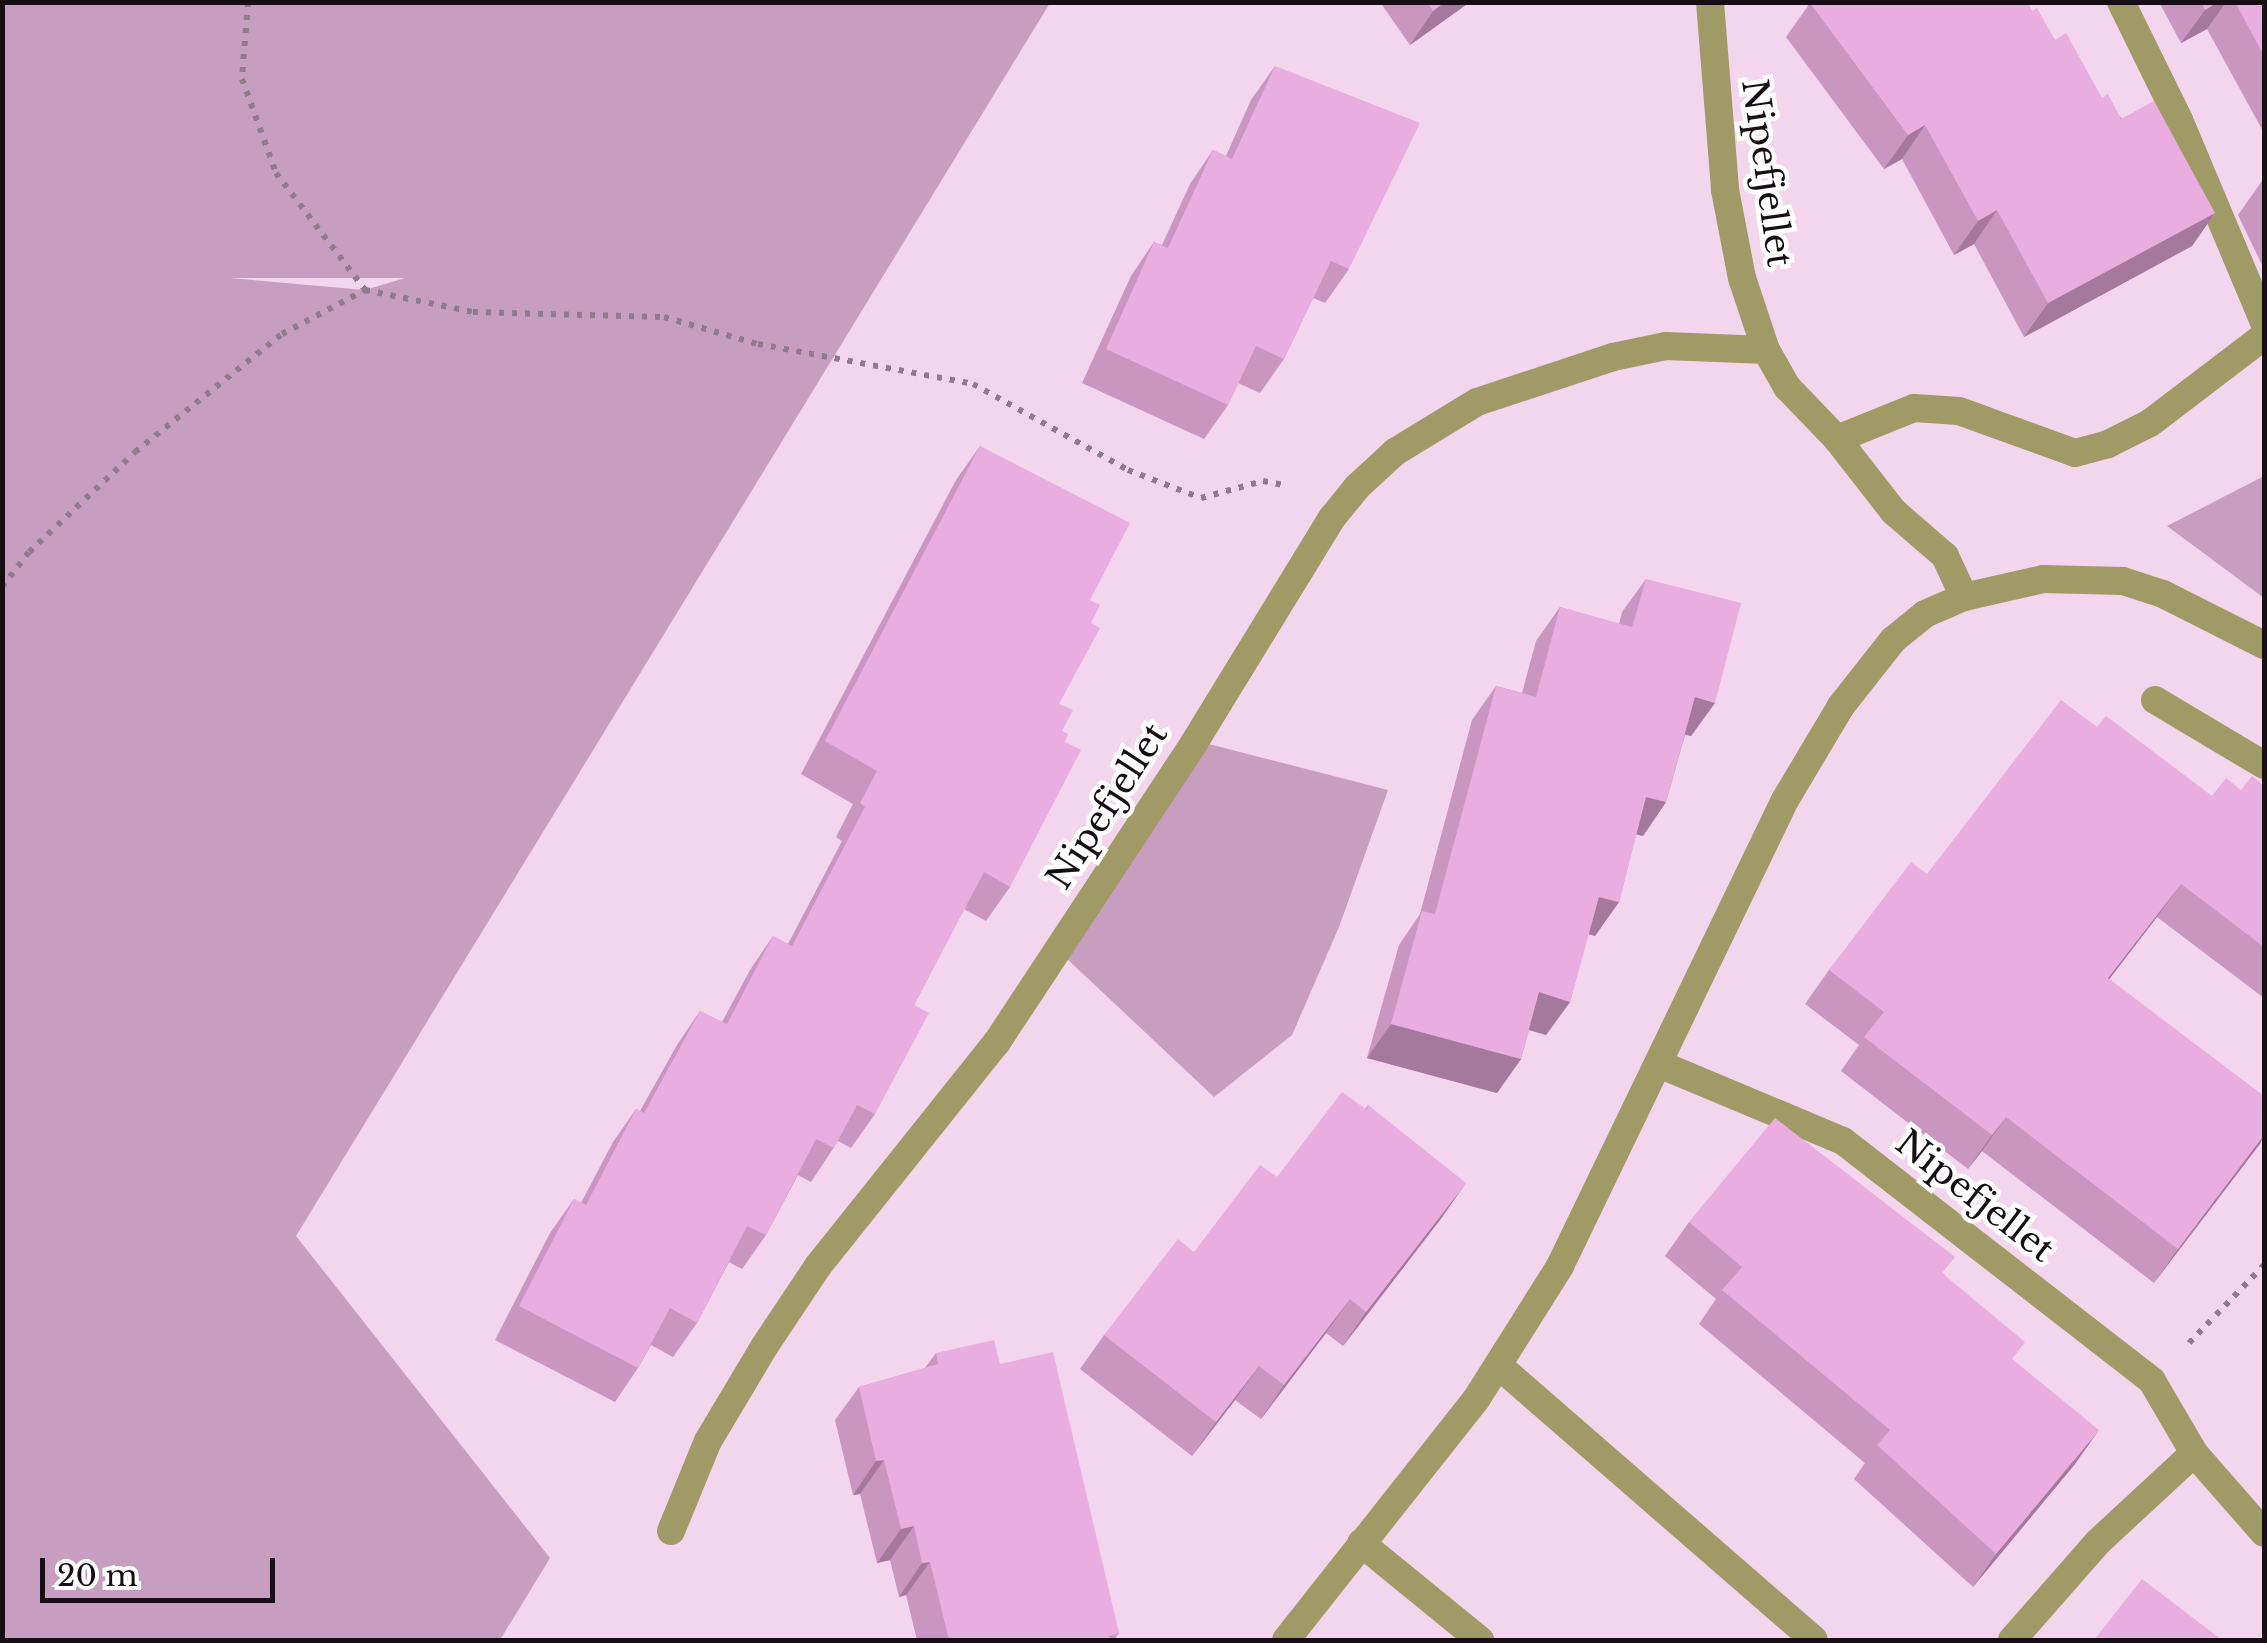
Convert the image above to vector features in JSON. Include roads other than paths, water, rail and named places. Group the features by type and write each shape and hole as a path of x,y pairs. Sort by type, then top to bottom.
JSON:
{"street":[{"name":"Nipefjellet","path":"1710,2 1724,190 1742,278 1766,350 1787,387 1837,439 1894,512 1945,556 1964,597"},
{"path":"2121,2 2180,120 2264,322"},
{"path":"1837,439 1914,408 1959,412 2075,453 2108,444 2150,423 2264,336"},
{"name":"Nipefjellet","path":"672,1532 708,1441 764,1348 830,1250 997,1042 1348,499 1396,452 1477,402 1613,356 1666,346 1766,350"},
{"path":"1286,1640 1499,1366 1560,1266 1784,800 1841,706 1893,640 1924,614 1964,597 2043,578 2123,581 2163,594 2264,645"},
{"path":"2155,700 2264,765"},
{"name":"Nipefjellet","path":"1659,1064 1843,1141 2152,1381 2194,1453 2264,1533"},
{"path":"1499,1366 1814,1640"},
{"path":"2012,1640 2098,1542 2194,1453"},
{"path":"1360,1543 1480,1640"}]}
